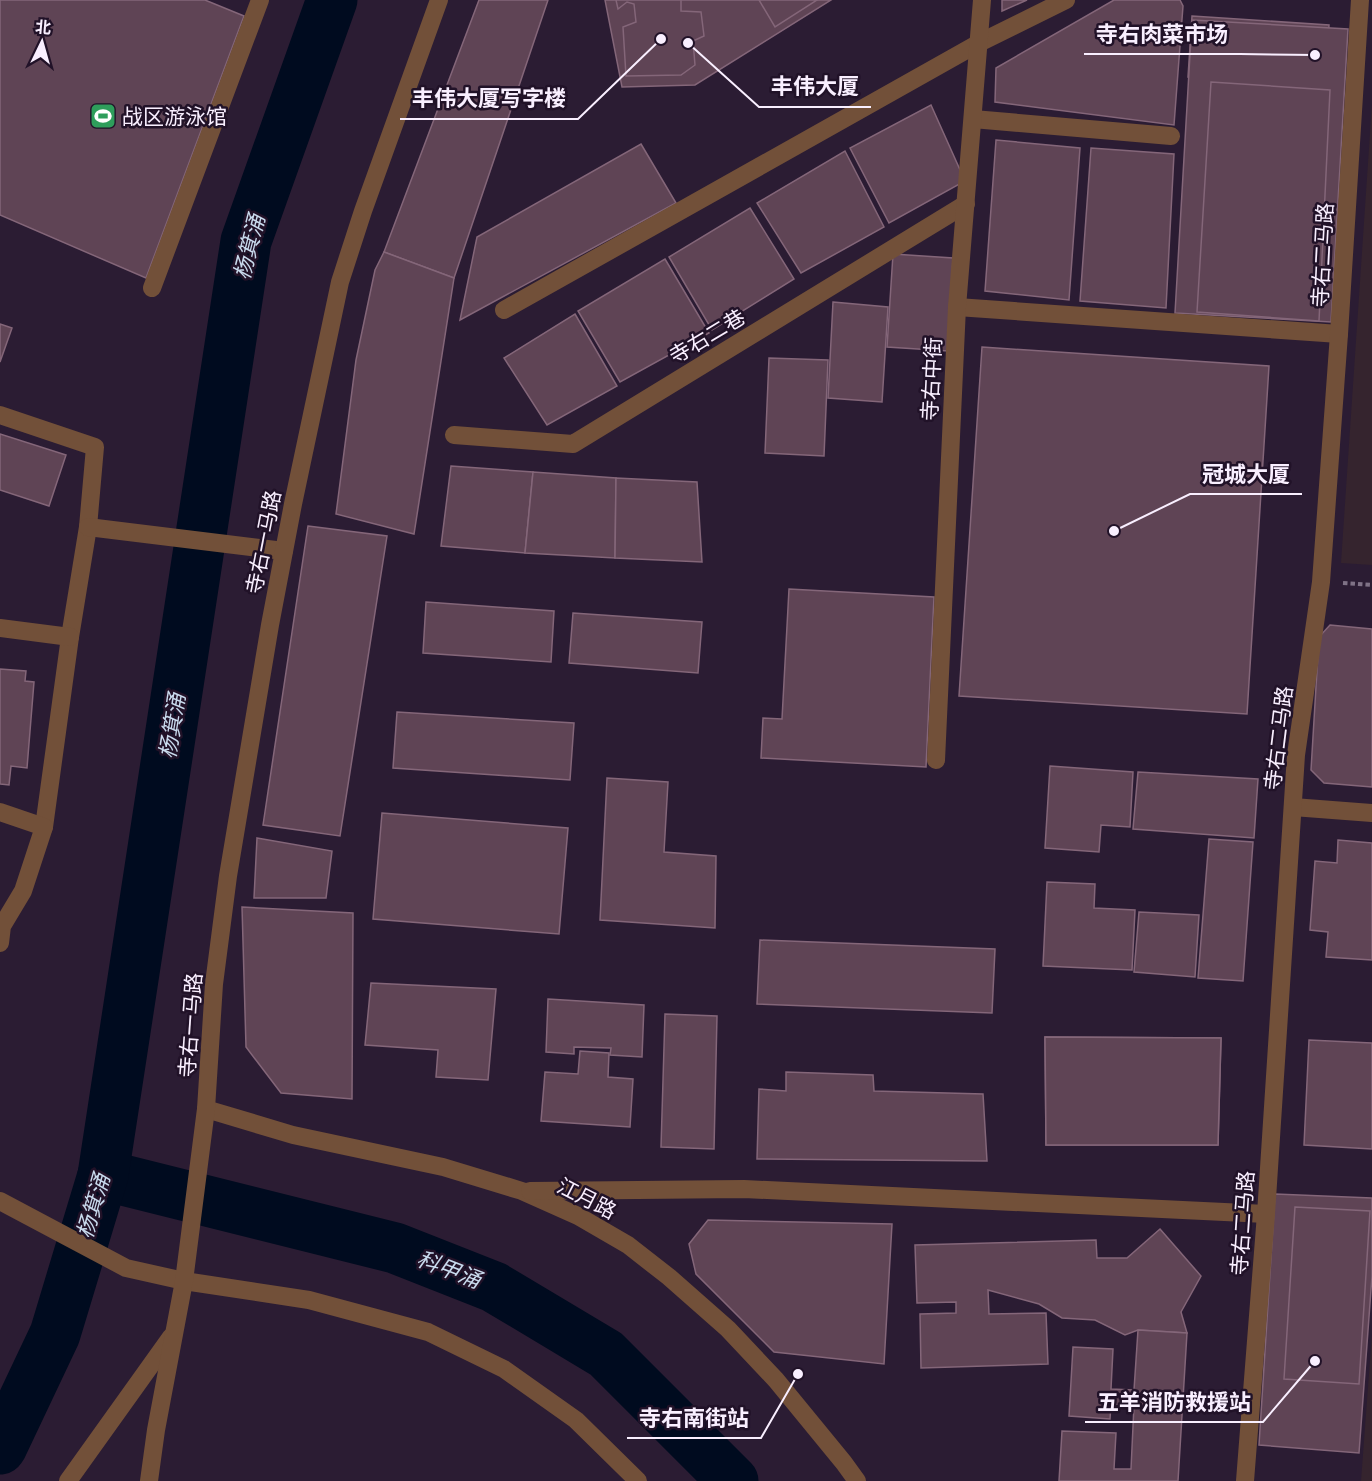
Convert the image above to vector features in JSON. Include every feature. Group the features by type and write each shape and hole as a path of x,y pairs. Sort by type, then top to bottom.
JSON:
{"street":[{"path":"152,288 260,0"},
{"name":"寺右一马路","path":"150,1481 156,1430 184,1281 206,1109 214,984 228,876 284,551 340,282 363,211 439,0"},
{"name":"寺右中街","path":"936,760 957,307 982,0"},
{"path":"504,310 979,43 1066,0"},
{"name":"寺右二马路","path":"1245,1481 1266,1214 1296,756 1321,582 1340,334 1360,0"},
{"path":"973,119 1171,136"},
{"name":"寺右二巷","path":"454,435 573,444 966,204"},
{"path":"957,307 1340,334"},
{"path":"0,416 95,447 88,527 70,637 44,827 23,891 1,932"},
{"path":"88,527 284,551"},
{"path":"0,628 70,637"},
{"path":"1293,807 1372,813"},
{"path":"0,812 44,827"},
{"name":"江月路","path":"206,1109 293,1135 443,1167 522,1191 578,1216 628,1245 669,1277 728,1329 776,1380 856,1481"},
{"path":"522,1191 744,1189 1266,1214"},
{"path":"0,1201 126,1268 184,1281 309,1300 429,1332 513,1375 576,1420 638,1481"},
{"path":"68,1481 174,1333"}],"shaded area":[{"path":"1372,104 1372,565 1341,563"},
{"path":"1372,1334 1372,1481 1361,1481"}],"building":[{"name":"战区游泳馆","path":"0,0 205,0 244,16 146,278 0,215"},
{"path":"479,0 548,0 454,278 384,252"},
{"path":"605,0 831,0 695,85 622,87"},
{"path":"616,0 681,0 681,11 701,12 704,36 693,41 695,65 681,75 626,76 623,27 636,22 634,4 627,2 618,9"},
{"path":"759,0 817,0 775,27"},
{"path":"1002,0 1027,0 1002,11"},
{"path":"1114,0 1180,0 1183,6 1174,125 995,102 996,68"},
{"path":"1192,16 1329,25 1325,86 1188,77"},
{"path":"1192,20 1348,29 1331,322 1175,313"},
{"path":"1211,82 1330,90 1319,321 1197,312"},
{"path":"931,105 965,181 889,223 850,148"},
{"path":"996,140 1080,148 1069,300 985,291"},
{"path":"641,144 676,203 460,320 477,237"},
{"path":"1091,148 1174,154 1166,308 1080,301"},
{"path":"845,151 884,227 801,273 757,203"},
{"path":"750,208 794,279 712,330 669,257"},
{"path":"384,252 454,278 414,534 336,514 356,360 375,270"},
{"path":"893,254 953,258 948,351 887,347"},
{"path":"665,259 709,333 620,382 578,311"},
{"path":"833,302 888,307 882,402 828,398"},
{"path":"575,314 617,386 547,425 504,358"},
{"path":"0,324 12,328 0,362"},
{"path":"982,347 1269,366 1247,714 959,696"},
{"path":"769,358 828,360 824,456 765,453"},
{"path":"0,434 66,455 49,506 0,490"},
{"path":"451,466 533,472 525,553 441,546"},
{"path":"533,472 616,478 615,558 525,553"},
{"path":"616,478 697,482 702,562 615,558"},
{"path":"308,526 387,536 340,836 263,825"},
{"path":"789,589 934,597 926,767 761,758 763,718 782,719"},
{"path":"426,602 554,611 551,662 423,653"},
{"path":"573,613 702,622 698,673 569,663"},
{"path":"1330,625 1372,629 1372,787 1324,783 1311,770 1319,637"},
{"path":"0,669 26,671 25,681 34,682 27,768 11,766 9,785 0,784"},
{"path":"397,712 574,723 570,780 393,768"},
{"path":"1050,766 1133,772 1130,827 1101,825 1099,852 1045,848"},
{"path":"1138,772 1258,779 1254,838 1133,829"},
{"path":"607,778 668,782 664,852 716,856 715,928 600,920"},
{"path":"382,813 568,828 559,934 373,919"},
{"path":"257,838 332,851 326,898 254,898"},
{"path":"1209,839 1253,842 1243,981 1198,978"},
{"path":"1338,840 1372,843 1372,960 1326,957 1328,932 1310,930 1315,861 1337,863"},
{"path":"1047,882 1095,884 1094,908 1135,910 1132,970 1043,966"},
{"path":"242,907 353,913 352,1099 281,1093 246,1047"},
{"path":"1139,912 1199,915 1195,977 1134,972"},
{"path":"760,940 995,949 992,1013 757,1004"},
{"path":"371,983 496,989 488,1080 436,1077 438,1050 365,1045"},
{"path":"548,999 644,1005 642,1057 610,1055 611,1048 574,1047 574,1054 546,1052"},
{"path":"665,1014 717,1016 714,1149 661,1147"},
{"path":"1045,1037 1221,1038 1218,1145 1046,1145","holes":["1083,1081 1186,1083 1184,1104 1083,1100"]},
{"path":"1045,1037 1221,1038 1218,1145 1046,1145"},
{"path":"1309,1040 1372,1043 1372,1149 1304,1145"},
{"path":"580,1051 609,1053 608,1077 633,1079 630,1127 541,1121 545,1072 578,1074"},
{"path":"786,1072 873,1075 874,1091 983,1094 987,1161 757,1159 759,1089 786,1091"},
{"path":"1275,1194 1372,1198 1372,1276 1359,1453 1259,1445"},
{"path":"1295,1207 1370,1211 1359,1384 1284,1379"},
{"path":"708,1220 892,1224 884,1364 774,1352 696,1274 689,1244"},
{"path":"1160,1229 1201,1276 1181,1312 1187,1333 1138,1330 1125,1335 1095,1320 1062,1318 1039,1304 988,1290 989,1314 1046,1313 1048,1364 921,1368 920,1314 956,1313 956,1302 917,1303 915,1245 1096,1240 1097,1258 1127,1258"},
{"path":"1138,1330 1187,1333 1178,1481 1059,1481 1062,1431 1116,1433 1114,1469 1131,1469 1134,1405 1111,1404 1110,1419 1069,1416 1073,1347 1113,1349 1111,1389 1134,1390"}],"waterway":[{"name":"杨箕涌","path":"0,1449 55,1334 103,1175 246,241 332,0"},
{"name":"科甲涌","path":"103,1175 395,1248 494,1287 606,1354 733,1481"}],"place":[{"name":"丰伟大厦写字楼","path":"661,39"},
{"name":"丰伟大厦","path":"688,43"},
{"name":"寺右肉菜市场","path":"1315,55"},
{"name":"战区游泳馆","path":"103,116"},
{"name":"冠城大厦","path":"1114,531"},
{"name":"五羊消防救援站","path":"1315,1361"},
{"name":"寺右南街站","path":"798,1374"}]}
